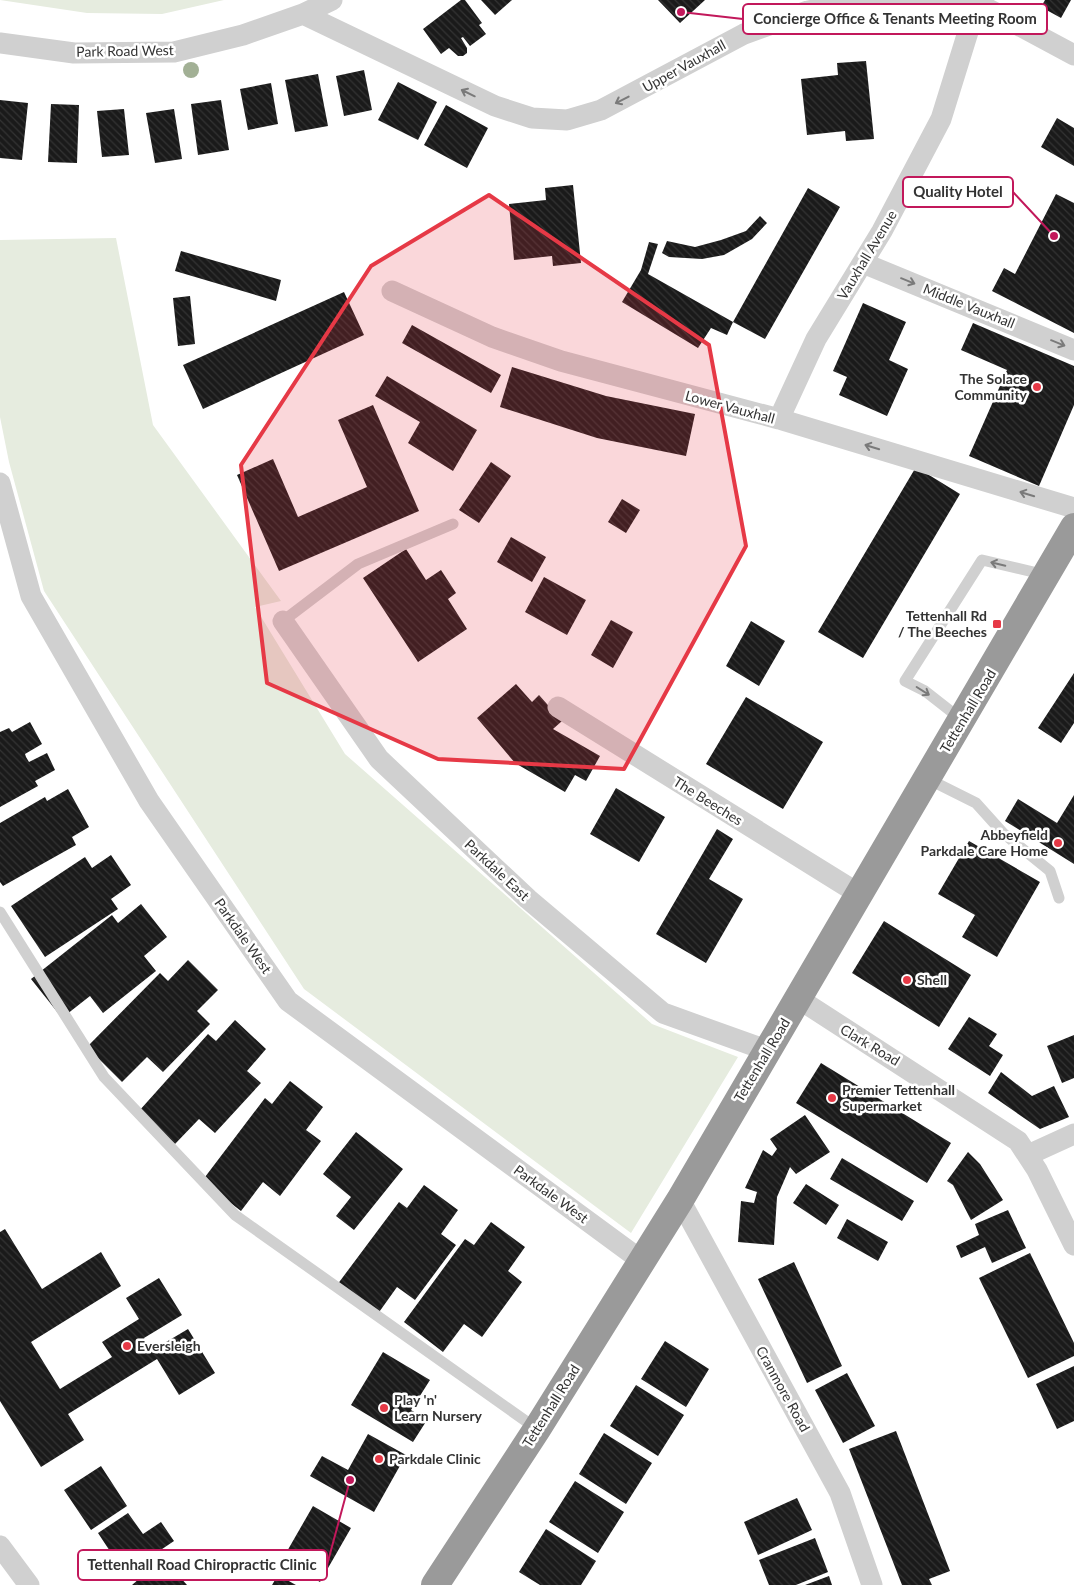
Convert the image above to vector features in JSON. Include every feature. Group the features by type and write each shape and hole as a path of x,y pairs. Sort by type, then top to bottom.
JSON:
{"highway":[{"name":"Tettenhall Road","path":"436,1585 537,1429 680,1200 766,1050 799,999 1074,527"}],"street":[{"name":"Park Road West","path":"0,43 74,53 174,52 244,35 303,14 332,0"},
{"name":"Upper Vauxhall","path":"303,14 494,106 532,118 567,120 601,110 744,34 808,12 847,4 977,3 1074,55"},
{"name":"Vauxhall Avenue","path":"779,419 816,339 863,263 941,119 977,3"},
{"name":"Middle Vauxhall","path":"863,263 1074,350"},
{"name":"Lower Vauxhall","path":"392,291 492,337 561,361 779,419 1074,508"},
{"name":"Parkdale West","path":"0,483 31,596 149,800 288,1001 642,1261"},
{"name":"Parkdale East","path":"283,622 379,759 528,900 663,1013 766,1050"},
{"name":"The Beeches","path":"558,707 859,894"},
{"name":"Clark Road","path":"799,999 1018,1140 1028,1155 1074,1245"},
{"path":"1028,1155 1074,1134"},
{"name":"Cranmore Road","path":"680,1200 840,1493 872,1585"},
{"path":"0,1546 28,1585"}],"lane":[{"path":"283,622 358,564 453,524"},
{"path":"962,720 925,691 905,681 982,560 1046,575"},
{"path":"928,779 976,803 1003,833 1050,871 1059,898"},
{"path":"0,912 104,1077 235,1216 537,1429"}],"highlighted area":[{"path":"489,195 709,345 746,546 624,769 438,759 267,683 241,465 371,266"}],"shaded area":[{"path":"0,0 224,0 162,14 87,13"},
{"path":"116,238 153,425 281,601 255,607 345,754 652,1024 738,1057 631,1233 304,989 44,591 9,462 0,417 0,240"}],"building":[{"path":"461,0 465,0 482,23 479,25 486,34 470,46 463,37 461,38 467,48 467,53 463,56 458,56 449,48 441,54 423,29"},
{"path":"481,0 512,0 495,15"},
{"path":"658,0 705,0 680,23"},
{"path":"1045,0 1071,0 1061,18 1041,7"},
{"path":"866,61 874,139 846,141 845,131 807,135 801,79 838,75 837,63"},
{"path":"364,70 372,110 344,116 336,76"},
{"path":"318,74 328,126 295,132 285,80"},
{"path":"398,82 437,102 418,140 378,120"},
{"path":"271,83 278,124 248,130 240,89"},
{"path":"0,100 28,103 22,160 0,158"},
{"path":"221,100 229,150 198,155 191,104"},
{"path":"51,104 79,105 77,163 48,162"},
{"path":"446,105 488,128 467,168 424,145"},
{"path":"124,109 129,155 102,157 97,111"},
{"path":"174,109 182,159 155,163 146,113"},
{"path":"1057,118 1074,128 1074,166 1041,147"},
{"path":"573,185 581,263 553,266 552,256 514,260 509,204 546,200 545,188"},
{"path":"808,188 840,207 765,339 733,322"},
{"path":"1056,194 1074,203 1074,333 992,291 1004,268 1015,274"},
{"path":"760,216 767,223 752,239 724,255 702,259 669,257 662,253 667,241 695,247 746,231"},
{"path":"649,242 658,244 648,274 733,322 727,335 711,328 698,348 622,302 641,270"},
{"path":"181,251 281,280 276,301 175,271"},
{"path":"344,292 364,335 203,409 183,365"},
{"path":"190,296 195,344 178,346 173,298"},
{"path":"863,303 906,322 889,360 908,369 887,416 839,395 847,377 833,371"},
{"name":"The Solace Community","path":"973,323 1074,366 1074,405 1039,486 969,456 1007,370 961,350"},
{"path":"412,325 501,375 491,393 402,343"},
{"path":"512,367 606,396 695,414 686,456 597,438 500,407"},
{"path":"387,376 477,430 453,471 408,443 420,422 375,396"},
{"path":"373,405 419,511 279,571 237,475 273,459 298,517 367,487 338,420"},
{"path":"491,462 511,476 479,523 459,510"},
{"path":"916,467 960,494 863,658 818,632"},
{"path":"622,499 640,510 626,533 608,522"},
{"path":"511,537 546,557 532,582 497,562"},
{"path":"406,549 426,580 441,570 456,593 448,599 467,629 418,662 363,578"},
{"path":"544,577 586,600 567,635 525,612"},
{"path":"611,620 633,632 613,668 591,655"},
{"path":"751,621 785,641 759,686 726,666"},
{"path":"1074,673 1074,723 1061,743 1038,728"},
{"path":"516,684 532,702 539,695 562,721 553,729 600,756 586,781 575,775 565,792 515,763 477,718"},
{"path":"746,697 823,742 783,809 706,764"},
{"path":"30,722 42,744 25,754 26,757 29,762 47,753 55,770 35,781 38,786 0,807 0,732 9,728 12,732"},
{"path":"616,788 665,817 639,862 590,834"},
{"path":"68,789 89,827 72,837 76,845 3,886 0,882 0,823 45,797 47,801"},
{"name":"Abbeyfield Parkdale Care Home","path":"1074,795 1074,864 1005,821 1018,799 1057,823"},
{"path":"717,829 733,839 709,879 743,899 706,963 656,934"},
{"path":"969,841 1040,882 997,957 962,937 975,915 938,894"},
{"path":"111,855 131,885 111,899 118,909 45,957 11,906 85,857 92,868"},
{"path":"141,904 167,937 144,956 156,971 103,1013 90,996 62,1018 31,979 112,915 118,923"},
{"path":"884,921 971,975 939,1027 852,973"},
{"path":"188,960 218,990 197,1011 210,1024 163,1072 147,1057 122,1082 87,1047 160,973 168,981"},
{"path":"969,1017 997,1034 989,1046 1003,1055 990,1076 948,1049"},
{"path":"235,1020 266,1049 247,1071 261,1083 215,1133 199,1119 175,1144 139,1111 208,1034 216,1041"},
{"path":"1074,1035 1074,1078 1062,1083 1047,1046"},
{"path":"821,1063 951,1143 927,1183 796,1103"},
{"path":"1001,1072 1032,1096 1054,1086 1069,1117 1040,1129 988,1093"},
{"path":"290,1081 323,1107 306,1130 321,1141 280,1196 263,1182 241,1211 202,1181 265,1098 272,1104"},
{"path":"805,1115 830,1152 796,1174 790,1167 777,1197 774,1245 738,1242 741,1201 754,1203 757,1192 745,1188 763,1150 772,1156 777,1149 770,1139"},
{"path":"356,1132 403,1169 354,1230 336,1216 351,1197 323,1174"},
{"path":"968,1152 980,1164 1003,1200 971,1220 953,1185 947,1181"},
{"path":"842,1158 914,1201 902,1221 830,1179"},
{"path":"806,1184 839,1205 826,1225 793,1203"},
{"path":"424,1185 458,1210 441,1234 456,1245 415,1300 397,1287 377,1315 337,1285 399,1202 407,1208"},
{"path":"1008,1210 1026,1248 992,1263 985,1247 961,1258 956,1246 979,1235 975,1224"},
{"path":"847,1219 888,1242 878,1261 837,1238"},
{"path":"491,1222 525,1247 508,1271 522,1282 482,1337 464,1324 443,1352 404,1322 465,1239 474,1245"},
{"name":"Eversleigh","path":"5,1229 42,1289 101,1252 121,1286 31,1342 60,1389 112,1357 102,1342 139,1319 126,1298 159,1278 182,1315 144,1338 151,1351 188,1329 215,1373 179,1395 157,1359 68,1414 84,1440 41,1467 0,1401 0,1232"},
{"path":"1030,1253 1074,1343 1074,1356 1028,1378 979,1278"},
{"path":"794,1262 842,1366 807,1383 758,1279"},
{"path":"665,1341 709,1369 686,1407 641,1379"},
{"path":"383,1352 430,1380 411,1410 427,1420 413,1442 351,1405"},
{"path":"1074,1366 1074,1421 1057,1429 1036,1384"},
{"path":"847,1373 875,1426 843,1443 815,1390"},
{"path":"636,1385 684,1415 658,1456 610,1426"},
{"path":"896,1431 950,1571 929,1579 932,1585 902,1585 849,1449"},
{"path":"604,1433 652,1463 626,1504 579,1474"},
{"path":"368,1434 406,1455 374,1512 310,1476 322,1456 348,1470"},
{"path":"101,1466 127,1506 91,1530 64,1490"},
{"path":"575,1481 624,1512 598,1553 549,1522"},
{"path":"797,1498 812,1530 758,1555 744,1522"},
{"path":"313,1506 351,1528 320,1582 282,1560"},
{"path":"128,1513 143,1534 161,1522 174,1541 125,1574 98,1533"},
{"path":"546,1529 596,1561 581,1585 540,1585 519,1572"},
{"path":"815,1538 828,1572 796,1585 769,1585 759,1560"},
{"path":"163,1558 187,1585 132,1585"},
{"path":"278,1575 296,1585 272,1585"},
{"path":"829,1576 832,1585 805,1585"}],"place":[{"name":"Concierge Office & Tenants Meeting Room","path":"681,12"},
{"name":"Quality Hotel","path":"1054,236"},
{"name":"The Solace Community","path":"1037,387"},
{"name":"Tettenhall Rd / The Beeches","path":"997,624"},
{"name":"Abbeyfield Parkdale Care Home","path":"1058,843"},
{"name":"Shell","path":"907,980"},
{"name":"Premier Tettenhall Supermarket","path":"832,1098"},
{"name":"Eversleigh","path":"127,1346"},
{"name":"Play 'n' Learn Nursery","path":"384,1408"},
{"name":"Parkdale Clinic","path":"379,1459"},
{"name":"Tettenhall Road Chiropractic Clinic","path":"350,1480"}]}
